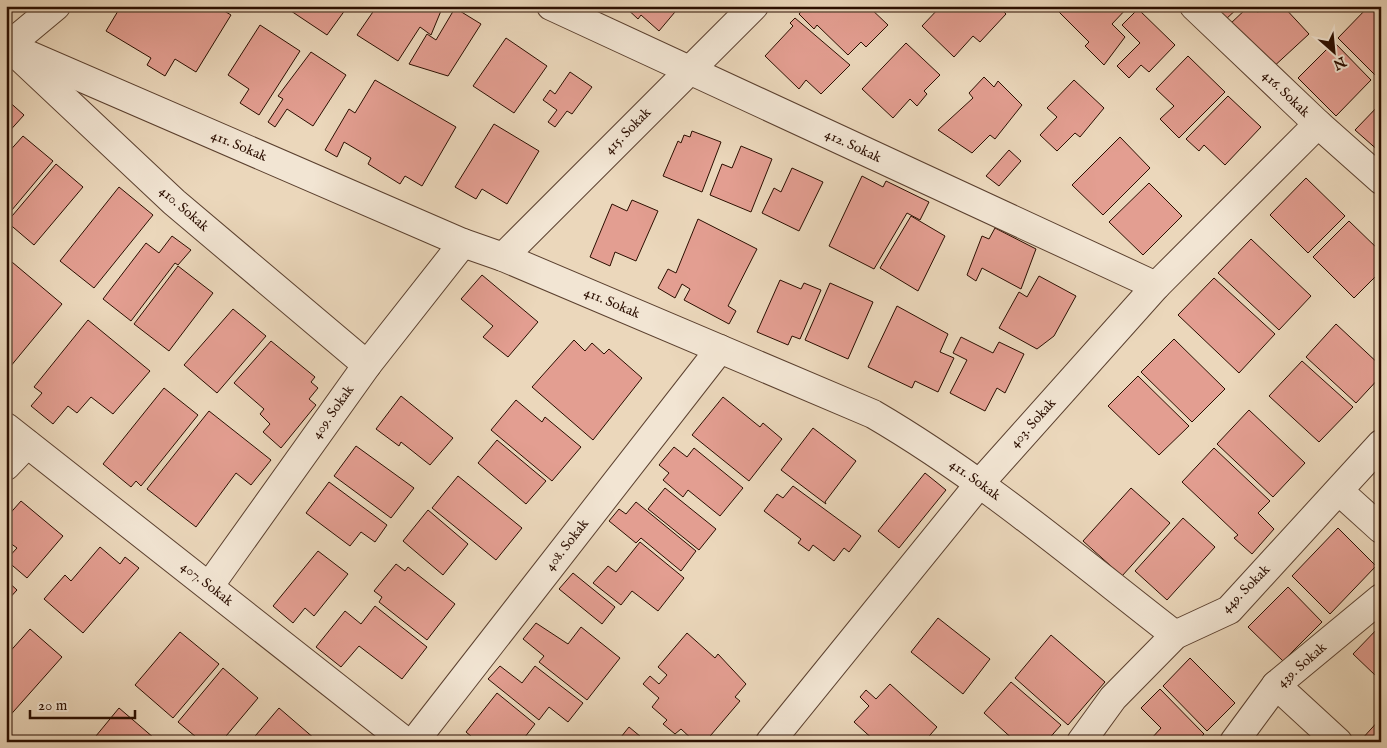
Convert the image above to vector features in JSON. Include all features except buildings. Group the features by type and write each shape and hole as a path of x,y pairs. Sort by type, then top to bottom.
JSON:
{"street":[{"path":"7,46 56,6"},
{"name":"412. Sokak","path":"551,6 1156,286"},
{"name":"415. Sokak","path":"503,257 754,6"},
{"name":"416. Sokak","path":"1194,6 1318,124 1381,180"},
{"name":"411. Sokak","path":"7,46 463,243 503,257 873,414 924,444 980,483 1175,635"},
{"name":"410. Sokak","path":"7,46 174,202 367,365"},
{"name":"403. Sokak","path":"770,742 980,483 1156,286 1318,124"},
{"name":"409. Sokak","path":"210,586 367,365 463,243"},
{"name":"408. Sokak","path":"414,742 720,349"},
{"name":"407. Sokak","path":"6,428 210,586 406,742"},
{"path":"6,466 27,444"},
{"name":"449. Sokak","path":"1081,742 1113,698 1175,635 1229,610 1381,444"},
{"path":"1339,491 1381,529"},
{"name":"439. Sokak","path":"1234,742 1276,686 1381,598"},
{"path":"1276,686 1338,742"}]}
